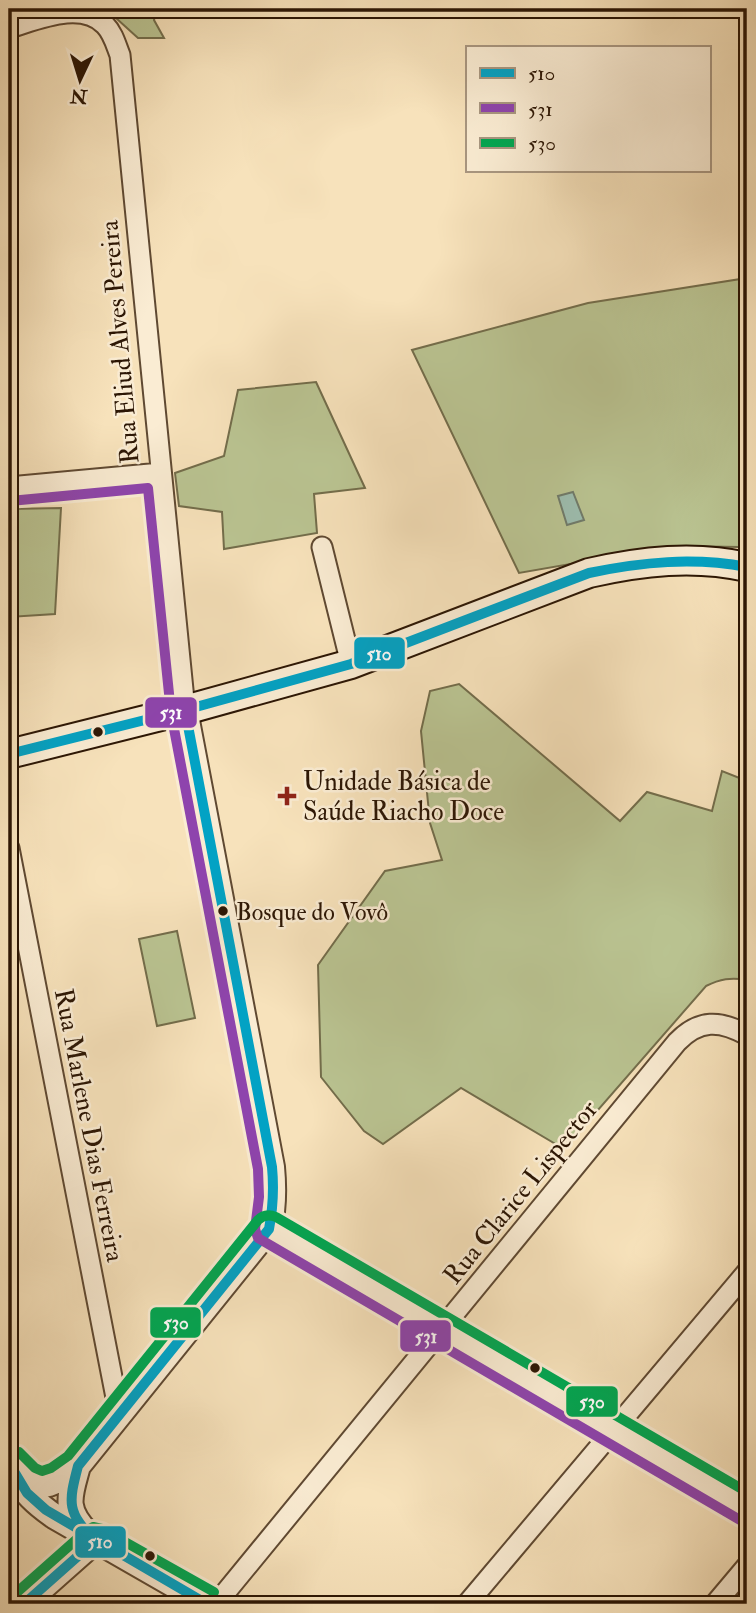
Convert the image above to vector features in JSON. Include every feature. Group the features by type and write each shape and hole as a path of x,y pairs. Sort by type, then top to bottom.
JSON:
{"main road":[{"path":"9,754 351,664 589,573 621,566 685,559 747,567"}],"street":[{"name":"Rua Eliud Alves Pereira","path":"9,28 64,13 78,13 94,17 105,24 114,37 120,55 184,710 272,1167 273,1212 269,1229"},
{"path":"9,487 162,473"},
{"path":"321,548 351,664"},
{"name":"Rua Marlene Dias Ferreira","path":"9,848 119,1413"},
{"name":"Rua Clarice Lispector","path":"216,1604 677,1042 687,1032 714,1023 727,1025 747,1035"},
{"path":"9,1463 23,1477 45,1486 57,1482 78,1466 269,1229 747,1508"},
{"path":"467,1604 747,1272"},
{"path":"9,1463 20,1485 36,1504 95,1541 207,1604"},
{"path":"78,1466 71,1490 71,1512 95,1541"},
{"path":"24,1604 95,1541"},
{"path":"715,1604 747,1566"}],"green space":[{"path":"106,9 157,9 154,20 164,38 138,38"},
{"path":"747,278 747,549 674,546 519,573 412,350 588,303"},
{"path":"316,382 365,488 314,494 317,533 224,549 222,512 179,506 175,473 224,456 238,390"},
{"path":"61,508 55,614 9,617 9,509"},
{"path":"459,684 620,821 647,792 712,811 722,771 747,781 747,980 726,979 706,986 564,1149 461,1088 383,1144 364,1131 321,1077 318,965 385,871 442,860 430,823 421,731 430,691"},
{"path":"177,931 195,1018 157,1026 139,939"}],"shaded area":[{"path":"573,492 584,520 567,525 558,496"}],"transit line":[{"name":"531","path":"10,501 148,488 171,713 258,1169 259,1197 255,1229 258,1238 740,1520"},
{"name":"510","path":"9,754 185,710 351,664 589,573 668,562 707,562 747,567"},
{"name":"510","path":"95,1541 79,1522 72,1507 72,1490 78,1466 269,1229 271,1213 272,1167 185,710"},
{"name":"530","path":"19,1452 35,1468 42,1471 68,1456 258,1220 269,1215 747,1492"},
{"name":"510","path":"9,1463 27,1493 46,1510 207,1604"},
{"name":"530","path":"15,1594 93,1527 102,1529 214,1592"},
{"name":"510","path":"24,1604 95,1541"}],"place":[{"name":"Unidade Básica de Saúde Riacho Doce","path":"287,796"},
{"name":"Bosque do Vovô","path":"223,911"}]}
